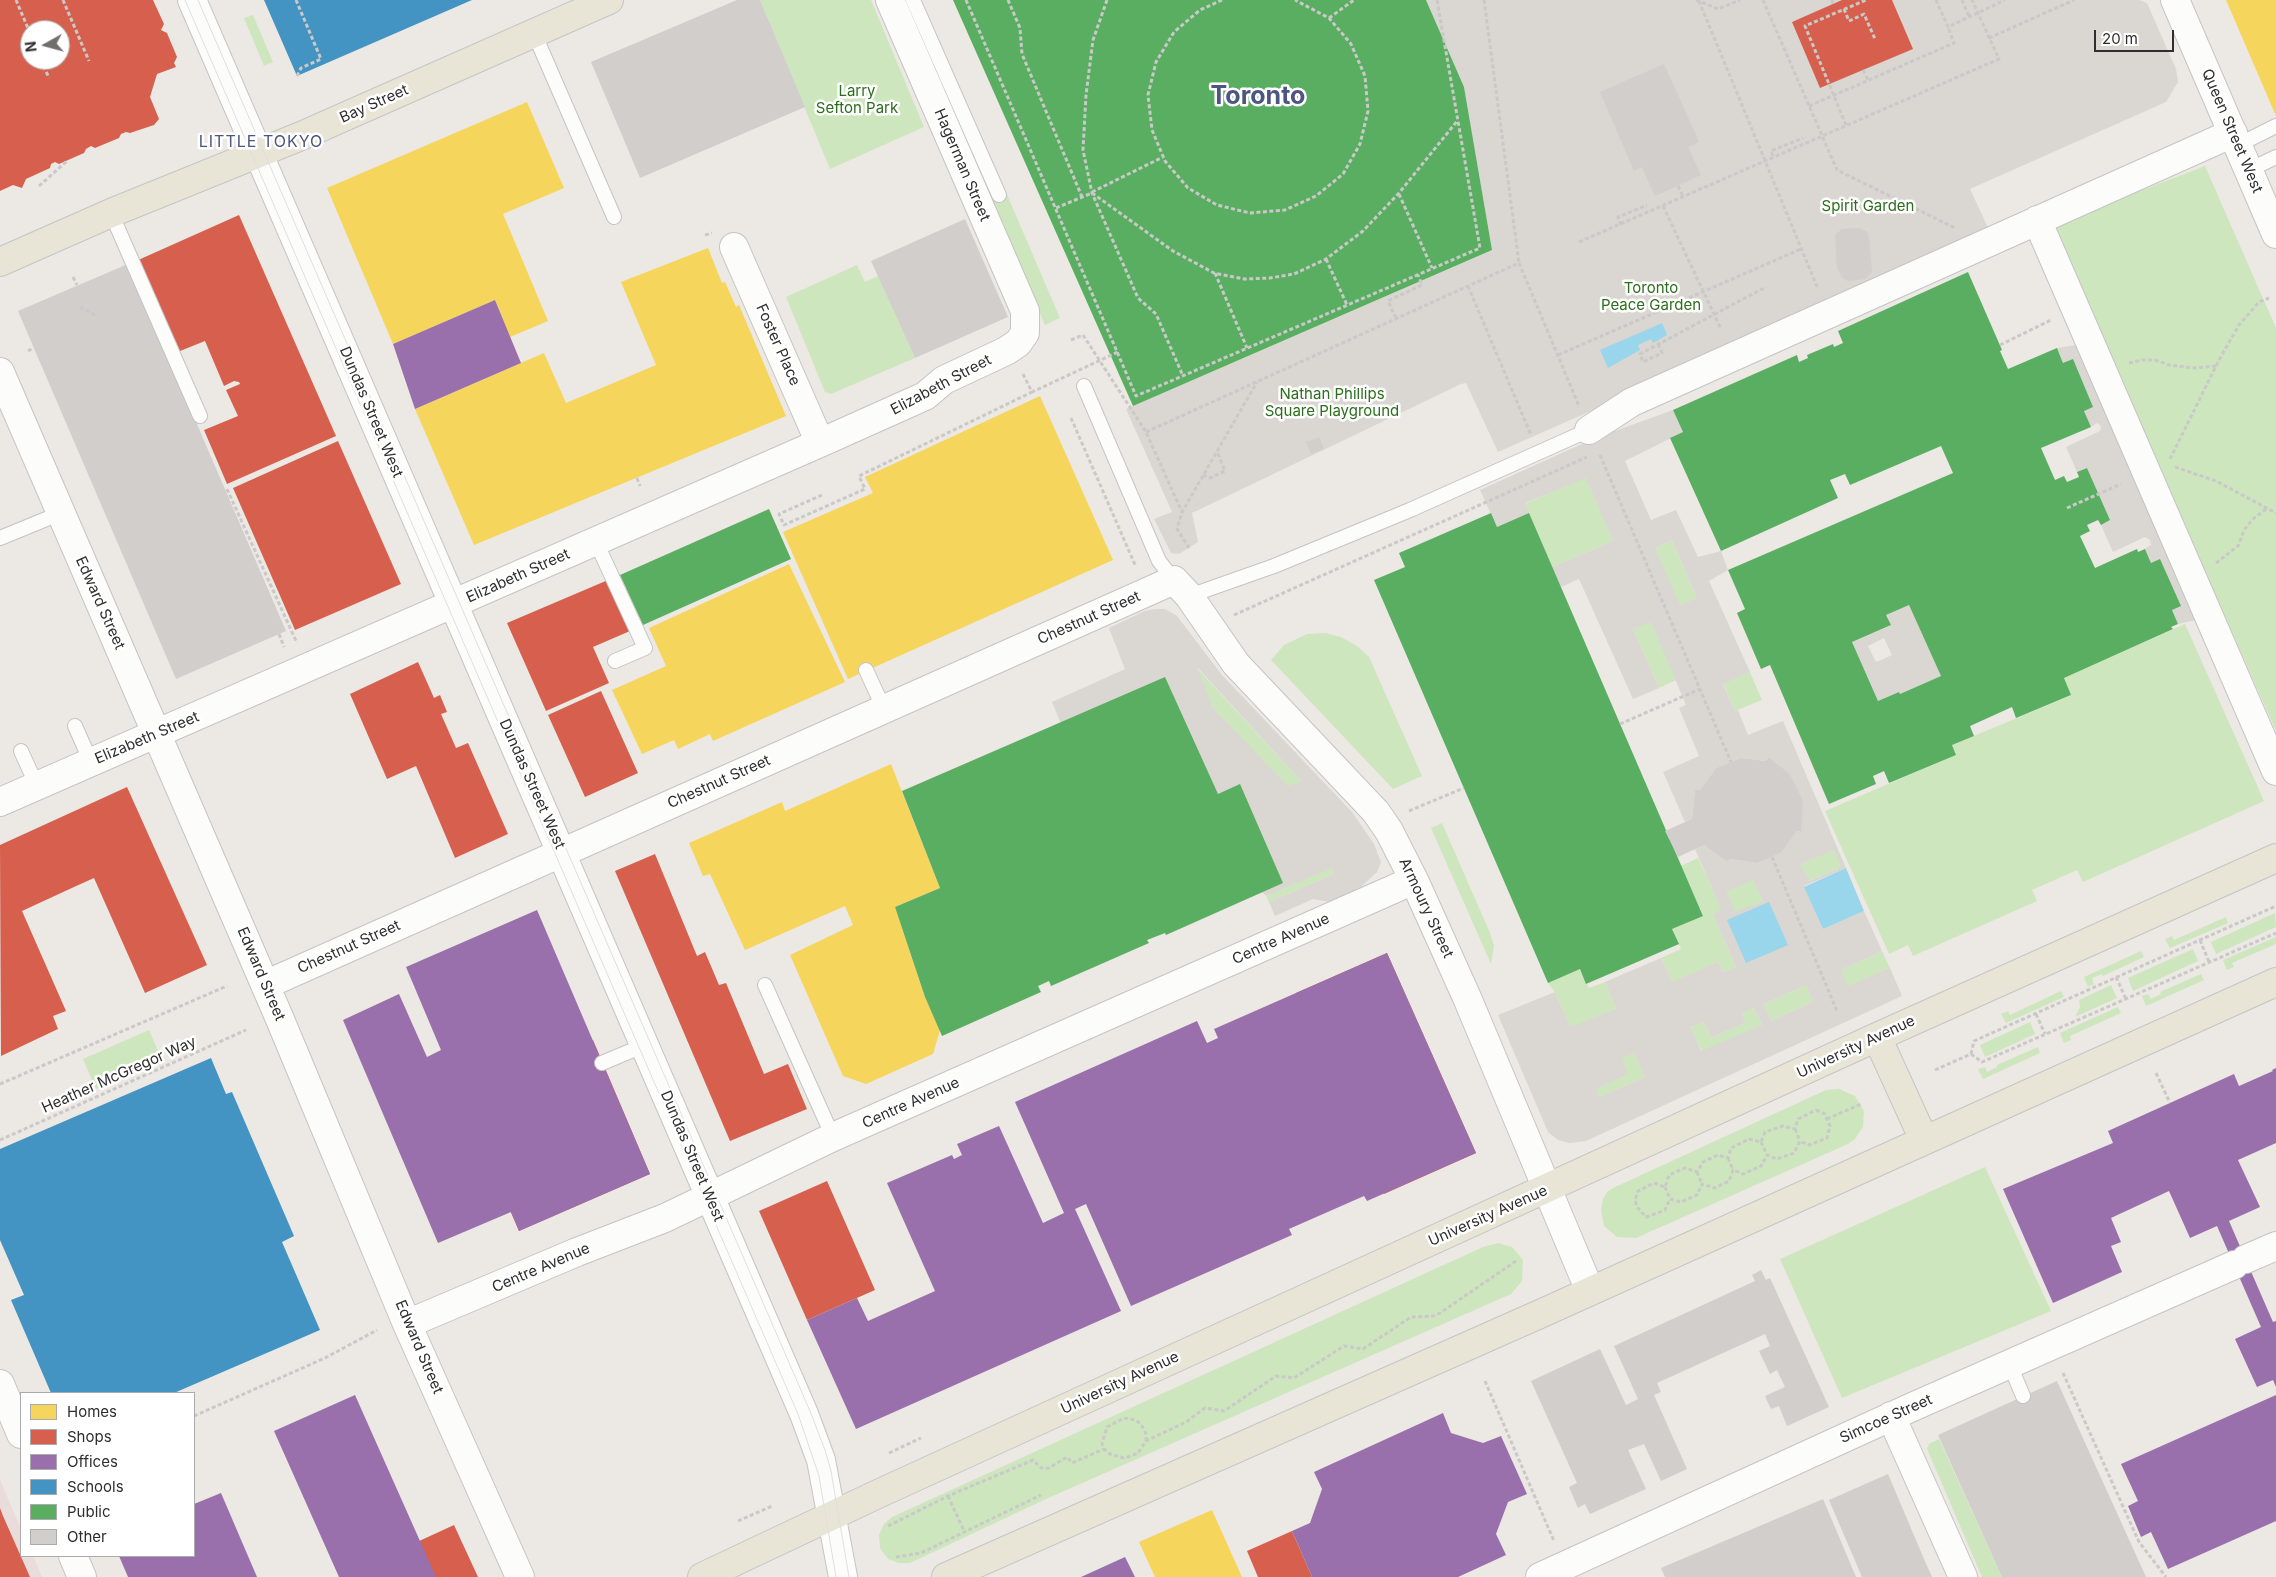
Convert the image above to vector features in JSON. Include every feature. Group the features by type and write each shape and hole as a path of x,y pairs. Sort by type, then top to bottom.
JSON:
{"main road":[{"name":"Bay Street","path":"0,262 111,213 301,136 534,32 579,6 609,0"},
{"name":"University Avenue","path":"702,1577 1877,1037 2276,858"},
{"path":"946,1577 1590,1291 2276,982"},
{"path":"1877,1037 1924,1140"}],"street":[{"name":"Dundas Street West","path":"192,0 804,1414 821,1460 843,1577"},
{"name":"Hagerman Street","path":"890,0 1025,311 1025,333"},
{"name":"Queen Street West","path":"2175,0 2276,234"},
{"path":"1594,441 1632,402 2037,220 2236,139"},
{"path":"2037,220 2276,771"},
{"name":"Foster Place","path":"734,247 820,443"},
{"name":"Elizabeth Street","path":"0,802 157,734 287,663 454,604 925,396 944,380 1012,347 1025,333"},
{"name":"Edward Street","path":"0,372 265,985 407,1324 520,1577"},
{"name":"Chestnut Street","path":"265,985 884,709 1181,588"},
{"name":"Armoury Street","path":"1181,588 1236,664 1376,812 1393,838 1468,1000 1546,1190 1590,1291"},
{"name":"Centre Avenue","path":"407,1324 577,1252 665,1218 833,1138 1414,880"},
{"name":"Simcoe Street","path":"1540,1577 1891,1416 2276,1246"},
{"path":"0,1384 20,1432"},
{"path":"1891,1416 1963,1577"},
{"path":"73,1557 82,1577"}],"lane":[{"path":"913,0 999,195"},
{"path":"534,32 614,217"},
{"path":"2236,139 2276,126"},
{"path":"2249,170 2276,157"},
{"path":"111,213 200,416"},
{"path":"1084,386 1159,561 1181,588 1282,563 1410,510 1538,452 1594,441"},
{"path":"0,538 61,512"},
{"path":"596,542 645,648 615,661"},
{"path":"866,670 884,709"},
{"path":"75,726 91,762"},
{"path":"21,751 37,786"},
{"path":"766,985 833,1138"},
{"path":"602,1063 644,1045"},
{"path":"2022,1359 2023,1396"}],"path":[{"path":"16,0 24,20"},
{"path":"63,0 89,61"},
{"path":"296,0 321,59 301,68 297,76"},
{"path":"966,0 1136,396 1480,248 1437,0"},
{"path":"1008,0 1020,28 1022,54 1082,197"},
{"path":"1107,0 1093,40 1086,95 1083,150 1092,192 1138,298 1156,314 1183,376"},
{"path":"1222,0 1200,10 1174,32 1156,62 1148,95 1152,130 1163,156 1188,188 1217,205 1250,213 1285,210 1316,196 1342,174 1360,144 1368,111 1364,76 1351,44 1329,18 1295,0"},
{"path":"1329,18 1354,0"},
{"path":"1484,0 1519,263 1731,762"},
{"path":"1697,1 1718,9 1740,0"},
{"path":"1763,0 1837,170 1987,242"},
{"path":"1846,125 1804,26 1866,0"},
{"path":"1809,106 1954,43 1936,0"},
{"path":"1962,0 1969,16"},
{"path":"1579,242 1999,59 1972,0"},
{"path":"1948,27 2005,0"},
{"path":"1989,38 2074,0"},
{"path":"1697,1 1828,313"},
{"path":"1844,9 1848,21 1864,14 1875,39"},
{"path":"46,70 49,78"},
{"path":"1863,70 1868,80"},
{"path":"1092,192 1173,251 1214,273 1244,279 1270,278 1294,274 1326,259 1362,231 1399,193 1458,119"},
{"path":"1773,156 1771,151 1804,138"},
{"path":"1056,208 1163,156"},
{"path":"39,186 67,161"},
{"path":"1678,186 1683,196"},
{"path":"1399,193 1432,268"},
{"path":"1621,225 1618,217 1647,205"},
{"path":"1663,206 1720,329"},
{"path":"1558,355 1801,249"},
{"path":"1326,259 1347,305"},
{"path":"1146,432 1519,263"},
{"path":"1214,273 1247,348"},
{"path":"1396,318 1388,301 1422,285 1418,275"},
{"path":"73,277 77,285"},
{"path":"1468,286 1538,452"},
{"path":"1658,344 1662,353 1643,362 1640,354 1658,344 1713,314 1766,287"},
{"path":"2269,298 2258,302 2238,325 2167,464 2216,481 2276,513"},
{"path":"80,307 97,316"},
{"path":"2000,344 2075,308"},
{"path":"1071,340 1083,335 1146,432 1182,512"},
{"path":"28,351 33,348"},
{"path":"822,495 779,514 784,525 865,489 859,476 1118,352"},
{"path":"2102,370 2142,360 2155,360 2169,365 2194,368 2216,366"},
{"path":"1024,374 1032,392"},
{"path":"1189,548 1176,529 1182,512 1257,382"},
{"path":"1071,418 1138,572"},
{"path":"1234,616 1594,441"},
{"path":"1203,476 1210,478 1225,472 1217,451"},
{"path":"637,478 640,486"},
{"path":"227,489 298,645"},
{"path":"2068,508 2098,494"},
{"path":"2189,570 2202,569 2220,561 2238,546 2244,530 2253,519 2266,509"},
{"path":"279,634 287,663"},
{"path":"1620,724 1700,689"},
{"path":"1409,811 1464,788"},
{"path":"1772,857 1837,1011"},
{"path":"1971,1054 1974,1041 2276,906"},
{"path":"1971,1054 1982,1062 2276,933"},
{"path":"2200,940 2210,962"},
{"path":"2116,977 2126,999"},
{"path":"0,1084 227,986"},
{"path":"2036,1014 2045,1034"},
{"name":"Heather McGregor Way","path":"0,1140 246,1030"},
{"path":"1935,1070 1971,1054"},
{"path":"2156,1073 2170,1103"},
{"path":"1827,1119 1861,1104"},
{"path":"1816,1110 1825,1114 1827,1119 1830,1126 1827,1138 1809,1145 1800,1141 1795,1129 1798,1119 1816,1110"},
{"path":"1795,1129 1784,1126 1765,1132 1761,1142 1767,1155 1777,1159 1794,1152 1800,1141"},
{"path":"1702,1184 1715,1188 1729,1181 1733,1170 1728,1158 1731,1148 1749,1139 1761,1142"},
{"path":"1697,1172 1703,1162 1718,1155 1728,1158"},
{"path":"1733,1170 1742,1174 1761,1166 1767,1155"},
{"path":"1665,1187 1654,1183 1638,1191 1635,1200 1637,1207 1646,1217 1665,1210 1670,1199 1665,1187 1669,1175 1685,1168 1697,1172 1702,1184 1697,1195 1681,1202 1670,1199"},
{"path":"1146,1440 1186,1422 1205,1408 1224,1411 1276,1376 1288,1379 1301,1374 1344,1346 1364,1349 1411,1317 1434,1316 1516,1261"},
{"path":"195,1416 325,1358 376,1330"},
{"path":"2063,1373 2139,1542 2166,1577"},
{"path":"1486,1381 1556,1546"},
{"path":"1124,1418 1135,1420 1141,1424 1146,1434 1146,1440 1138,1453 1124,1458 1116,1457 1104,1449 1102,1437 1107,1427 1124,1418"},
{"path":"889,1453 921,1438"},
{"path":"888,1526 948,1496 1032,1460 1041,1468 1049,1468 1067,1457 1072,1463 1104,1449"},
{"path":"896,1556 921,1554 1041,1495"},
{"path":"948,1496 964,1533"},
{"path":"738,1521 772,1506"}],"shaded area":[{"path":"1426,0 2139,0 2147,3 2176,69 2178,82 2166,102 1970,189 1991,234 1498,452 1466,383 1461,384 1192,513 1198,542 1179,554 1171,553 1154,519 1172,512 1126,409 1492,250 1464,87"},
{"path":"2090,343 2210,617 2178,624 2145,549 2151,545 2150,540 2145,537 2113,552 2101,525 2110,520 2087,468 2077,472 2066,447 2100,431 2101,426 2097,423 2091,427 2057,348"},
{"path":"1673,410 1683,432 1625,461 1651,520 1676,510 1698,557 1721,551 1728,570 1709,581 1750,672 1723,684 1735,711 1738,710 1748,735 1783,721 1846,868 1804,886 1823,929 1864,911 1882,951 1841,970 1848,986 1890,968 1902,996 1586,1141 1569,1143 1558,1140 1548,1132 1498,1015 1555,992 1570,1027 1616,1009 1605,982 1661,958 1672,982 1718,962 1723,972 1736,967 1713,914 1721,909 1695,849 1704,845 1727,862 1730,859 1757,863 1781,853 1797,831 1800,832 1803,800 1790,774 1769,757 1765,761 1741,758 1716,768 1700,790 1695,790 1692,819 1685,822 1663,772 1699,756 1679,708 1686,705 1651,622 1633,629 1659,688 1633,699 1579,579 1561,587 1552,567 1613,541 1586,478 1525,503 1529,513 1497,527 1480,490 1593,439","holes":["1672,540 1697,598 1680,605 1655,548","1834,850 1841,867 1809,881 1801,864","1753,880 1763,901 1735,912 1727,892","1806,985 1813,1002 1771,1021 1764,1004","1754,1008 1762,1025 1701,1051 1691,1027 1704,1022 1711,1038 1745,1023 1742,1013","1634,1053 1645,1077 1599,1097 1596,1089 1628,1074 1622,1058"]},
{"path":"1909,605 1941,676 1900,694 1899,692 1878,701 1852,642 1890,626 1886,615","holes":["1884,638 1892,655 1876,662 1868,646"]},
{"path":"1165,609 1177,616 1222,675 1352,812 1374,844 1381,862 1377,872 1360,888 1330,902 1313,899 1275,916 1269,902 1334,874 1332,868 1266,896 1262,892 1219,795 1074,755 1052,702 1125,669 1109,628 1145,611","holes":["1197,667 1301,781 1288,786 1213,708"]},
{"path":"0,1480 20,1527 20,1557 33,1557 42,1577 0,1577"}],"green space":[{"name":"Larry Sefton Park","path":"760,0 871,0 924,127 830,169"},
{"path":"253,15 273,62 264,66 244,18"},
{"path":"2205,166 2276,328 2276,731 2051,225"},
{"path":"1006,192 1060,318 1045,325 990,199"},
{"path":"857,265 865,282 878,276 915,358 831,394 825,392 786,297"},
{"path":"1586,477 1613,541 1552,567 1524,504"},
{"path":"1672,540 1697,598 1679,606 1655,548"},
{"path":"1651,621 1676,680 1659,688 1633,629"},
{"path":"2185,624 2264,801 2083,882 2077,870 2032,890 2037,901 1913,956 1908,945 1889,954 1825,811 1956,755 1952,745 2070,696 2064,678"},
{"path":"1325,633 1341,637 1357,646 1369,657 1422,776 1393,789 1271,660 1284,645 1307,634"},
{"path":"1195,666 1302,782 1288,787 1213,708"},
{"path":"1750,672 1762,700 1735,711 1723,683"},
{"path":"1442,823 1490,933 1494,946 1491,964 1431,828"},
{"path":"1834,849 1842,867 1808,881 1801,864"},
{"path":"1698,858 1722,909 1713,914 1736,967 1723,972 1718,962 1672,983 1661,958 1681,949 1672,929 1703,915 1681,866"},
{"path":"1332,867 1334,874 1269,902 1266,896"},
{"path":"1753,879 1763,901 1735,913 1727,892"},
{"path":"2275,913 2276,927 2216,954 2211,942"},
{"path":"2226,917 2228,923 2170,948 2165,939 2172,936 2174,940"},
{"path":"2276,937 2276,944 2232,963 2234,967 2227,970 2223,960"},
{"path":"2193,949 2198,961 2133,991 2128,978"},
{"path":"1882,951 1890,968 1848,987 1841,970"},
{"path":"2141,951 2144,957 2103,976 2102,974 2092,978 2094,984 2088,987 2084,977"},
{"path":"1580,969 1589,988 1605,982 1616,1009 1570,1028 1555,992 1548,983"},
{"path":"2201,974 2204,980 2146,1006 2142,996 2148,994 2151,999 2161,994 2160,992"},
{"path":"1806,985 1813,1002 1771,1021 1764,1004"},
{"path":"2111,985 2117,998 2075,1017 2080,1007 2079,1000"},
{"path":"2061,991 2064,997 2006,1023 2001,1014 2008,1011 2010,1015"},
{"path":"2118,1007 2121,1013 2070,1036 2071,1040 2064,1043 2060,1033"},
{"path":"1754,1008 1762,1025 1702,1052 1691,1027 1704,1022 1711,1038 1745,1023 1742,1013"},
{"path":"2030,1022 2035,1034 1985,1057 1980,1045"},
{"path":"149,1030 162,1060 96,1089 83,1059"},
{"path":"2038,1047 2040,1053 1983,1079 1978,1069 1985,1067 1987,1072 1997,1067 1997,1065"},
{"path":"1634,1052 1645,1077 1599,1097 1595,1089 1628,1074 1621,1058"},
{"path":"1839,1089 1855,1096 1864,1111 1863,1127 1855,1139 1848,1144 1636,1238 1617,1237 1604,1226 1601,1210 1603,1199 1607,1192 1613,1188 1826,1090"},
{"path":"1985,1167 2051,1311 1842,1398 1780,1259"},
{"path":"1498,1243 1512,1247 1523,1260 1522,1281 1511,1294 1046,1499 910,1563 899,1563 888,1559 880,1548 879,1535 884,1524 892,1517 1483,1247"},
{"path":"1939,1439 2002,1577 1982,1577 1927,1449 1929,1444"}],"water":[{"path":"1662,323 1667,335 1653,343 1651,339 1638,345 1640,350 1608,368 1600,350"},
{"path":"1846,868 1864,911 1823,929 1804,887"},
{"path":"1769,902 1788,945 1746,963 1727,920"}],"building: Homes":[{"path":"2226,0 2276,0 2276,116"},
{"path":"527,102 564,188 503,214 548,321 510,337 495,300 393,344 327,188"},
{"path":"708,248 722,283 725,282 736,307 739,305 786,416 474,545 415,409 544,353 566,403 656,365 621,282"},
{"path":"1040,396 1113,560 848,679 783,532 873,493 865,477"},
{"path":"789,564 845,682 713,741 710,734 678,749 674,740 642,754 612,690 666,666 649,628"},
{"path":"891,764 940,888 895,907 925,997 940,1030 933,1054 866,1084 843,1076 790,955 853,925 845,906 745,950 710,874 703,876 689,843 782,802 785,811"},
{"path":"1212,1510 1242,1577 1155,1577 1139,1542"}],"building: Shops":[{"path":"0,0 153,0 164,24 161,30 167,33 177,57 174,63 176,67 157,74 150,97 159,119 154,125 130,133 126,132 121,134 119,138 95,148 91,146 84,153 59,164 55,162 51,164 50,168 26,179 22,188 13,185 0,191"},
{"path":"1842,0 1892,0 1913,49 1820,88 1792,22"},
{"path":"239,215 336,436 227,484 204,430 238,416 226,390 240,384 234,381 224,386 205,341 180,351 164,316 161,317 136,261"},
{"path":"338,441 401,584 295,630 233,488"},
{"path":"608,580 630,631 593,647 609,683 546,711 507,623"},
{"path":"418,662 434,698 440,695 447,712 441,714 456,748 468,743 508,834 455,858 416,766 387,779 350,694"},
{"path":"601,691 638,773 585,797 548,715"},
{"path":"127,787 207,965 145,993 94,878 22,911 66,1011 53,1016 58,1029 1,1056 0,845"},
{"path":"655,854 697,956 705,952 719,985 726,983 764,1074 788,1064 807,1109 730,1141 615,871"},
{"path":"1387,953 1476,1153 1384,1194 1296,993"},
{"path":"593,1040 650,1174 519,1231 461,1097"},
{"path":"827,1181 875,1290 807,1320 759,1211"},
{"path":"0,1508 30,1577 0,1577"},
{"path":"454,1525 478,1577 341,1577"},
{"path":"1292,1531 1312,1577 1258,1577 1247,1551"}],"building: Offices":[{"path":"495,300 521,363 415,409 393,344"},
{"path":"537,910 650,1174 519,1231 511,1212 438,1243 343,1020 399,994 427,1057 441,1050 406,967"},
{"path":"1387,953 1476,1153 1367,1201 1364,1196 1289,1229 1292,1235 1131,1306 1086,1204 1075,1209 1121,1311 856,1429 807,1320 857,1298 868,1321 935,1291 887,1183 952,1155 954,1159 962,1155 957,1144 999,1126 1043,1223 1064,1213 1015,1102 1197,1021 1207,1043 1218,1038 1214,1029"},
{"path":"2276,1068 2276,1143 2238,1160 2260,1207 2229,1221 2273,1322 2276,1321 2276,1387 2273,1380 2257,1387 2235,1339 2261,1327 2217,1226 2190,1238 2169,1191 2111,1218 2121,1242 2111,1246 2122,1272 2053,1303 2003,1189 2113,1143 2108,1131 2234,1074 2239,1086"},
{"path":"355,1395 436,1577 339,1577 274,1431"},
{"path":"2276,1395 2276,1521 2168,1569 2151,1532 2141,1537 2128,1506 2138,1501 2121,1464"},
{"path":"1443,1413 1451,1433 1483,1443 1501,1436 1527,1494 1508,1502 1496,1534 1506,1555 1458,1577 1312,1577 1292,1531 1310,1523 1322,1489 1314,1472"},
{"path":"221,1493 257,1577 128,1577 119,1557 195,1557 195,1504"},
{"path":"1125,1557 1135,1577 1081,1577"}],"building: Schools":[{"path":"264,0 472,0 297,76"},
{"path":"211,1058 226,1094 232,1092 294,1236 282,1242 320,1330 176,1392 51,1392 11,1300 24,1295 0,1240 0,1149"}],"building: Public":[{"path":"953,0 1426,0 1464,87 1492,250 1133,406"},
{"path":"1968,272 2002,350 2000,351 2008,369 2057,348 2063,363 2073,359 2093,407 2084,411 2091,427 2041,448 2055,480 2064,476 2067,482 2079,477 2077,472 2087,468 2110,520 2101,525 2098,520 2087,525 2090,531 2080,536 2095,568 2137,549 2138,552 2145,549 2151,563 2160,559 2181,606 2172,610 2178,624 2171,627 2173,629 2064,678 2071,695 2016,718 2012,707 1970,726 1974,736 1952,745 1956,755 1889,783 1884,771 1873,776 1876,784 1829,804 1770,665 1761,669 1737,613 1745,609 1728,570 1953,473 1941,446 1850,485 1845,474 1830,480 1838,498 1721,551 1670,438 1683,432 1673,410 1797,355 1799,362 1808,358 1807,355 1833,344 1834,347 1843,343 1838,331","holes":["1909,605 1941,676 1900,694 1899,692 1878,701 1852,642 1891,625 1886,615"]},
{"path":"769,509 791,559 643,625 620,575"},
{"path":"1491,513 1497,527 1529,513 1703,916 1672,929 1679,944 1586,984 1580,969 1548,983 1374,580 1405,567 1399,553"},
{"path":"1165,677 1218,794 1240,784 1283,883 1166,935 1165,933 1147,940 1149,943 1051,986 1049,981 1038,986 1041,992 942,1036 925,997 895,907 940,888 902,791"}],"building: Other":[{"path":"737,0 760,0 805,107 640,178 591,62"},
{"path":"1664,64 1699,142 1688,147 1701,175 1655,196 1642,167 1634,171 1600,92"},
{"path":"965,219 1008,317 915,358 871,261"},
{"path":"1859,228 1867,232 1869,236 1872,272 1865,279 1848,281 1843,278 1837,268 1835,235 1842,229"},
{"path":"128,264 286,631 176,679 18,311"},
{"path":"1319,437 1324,449 1311,454 1306,442"},
{"path":"1769,757 1790,774 1803,800 1801,832 1797,831 1781,853 1757,863 1730,859 1727,862 1704,845 1678,857 1665,831 1692,819 1695,790 1700,790 1716,768 1741,758 1765,761"},
{"path":"1761,1270 1766,1280 1770,1278 1829,1407 1787,1426 1779,1406 1771,1409 1765,1396 1785,1387 1777,1370 1770,1374 1759,1351 1770,1346 1765,1334 1657,1383 1661,1392 1654,1395 1687,1469 1661,1481 1644,1444 1628,1450 1646,1489 1590,1514 1585,1504 1578,1508 1569,1487 1577,1483 1531,1381 1600,1349 1626,1405 1638,1399 1614,1346 1755,1281 1752,1275"},
{"path":"2057,1381 2146,1577 2002,1577 1938,1435"},
{"path":"1888,1474 1932,1577 1862,1577 1829,1500"},
{"path":"1823,1499 1856,1577 1665,1577 1661,1568"}],"tram line":[{"path":"185,0 798,1414 819,1476 836,1577"},
{"path":"198,0 810,1411 831,1471 849,1577"}],"district":[{"name":"Toronto","path":"1258,96"},
{"name":"LITTLE TOKYO","path":"261,142"}],"park label":[{"name":"Spirit Garden","path":"1868,206"},
{"name":"Toronto Peace Garden","path":"1651,296"},
{"name":"Nathan Phillips Square Playground","path":"1332,402"}]}
